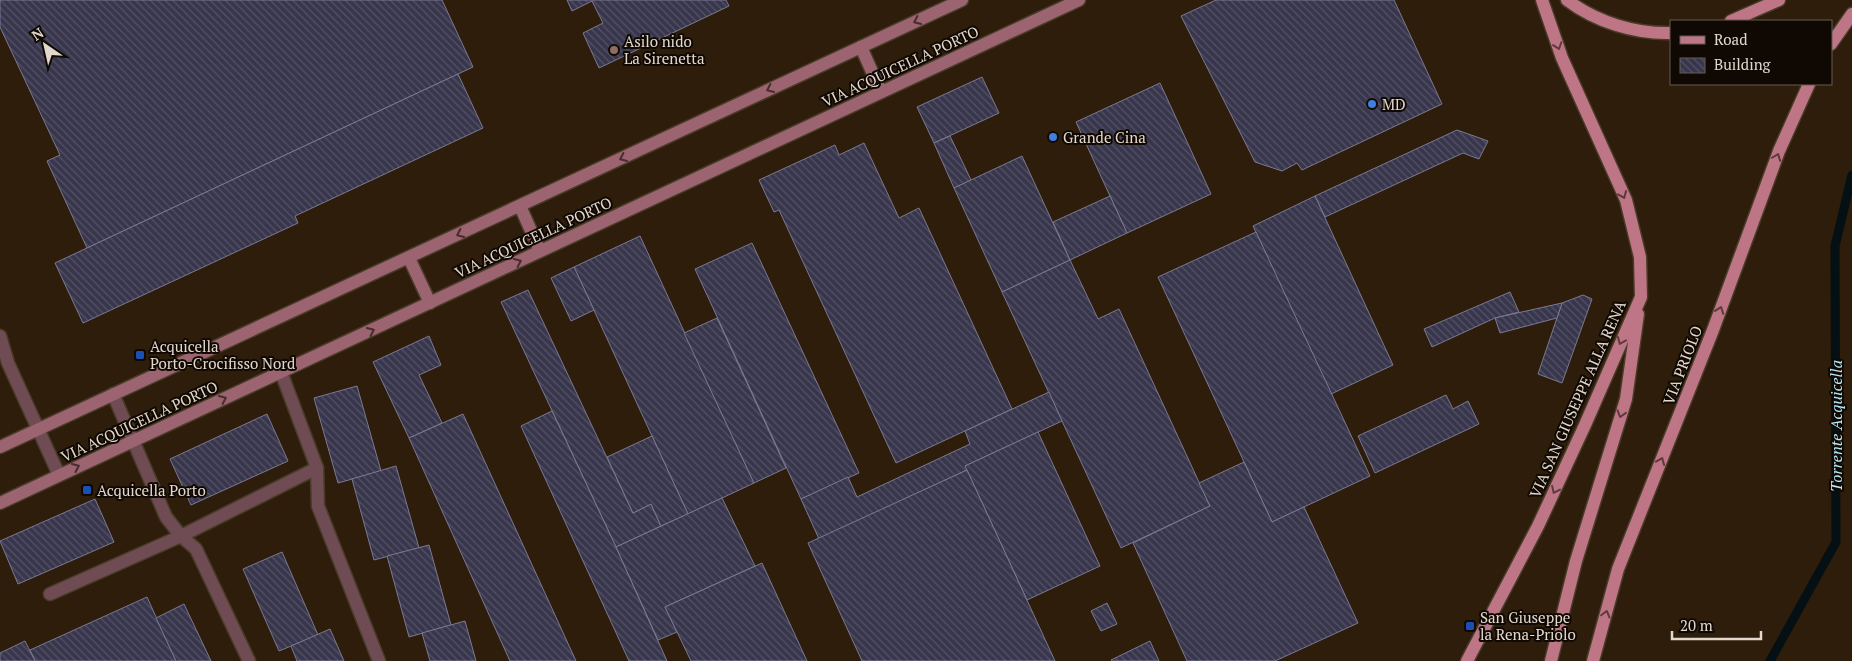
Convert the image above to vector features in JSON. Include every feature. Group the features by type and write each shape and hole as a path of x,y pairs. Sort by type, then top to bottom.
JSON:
{"main road":[{"path":"0,447 962,0"},
{"name":"VIA ACQUICELLA PORTO","path":"0,503 1079,0"},
{"name":"VIA SAN GIUSEPPE ALLA RENA","path":"1467,661 1538,526 1641,297 1640,257 1626,200 1562,58 1542,0"},
{"path":"1567,0 1608,23 1654,34 1670,33"},
{"path":"1733,20 1779,0"},
{"path":"1832,43 1852,14"},
{"path":"861,47 881,92"},
{"name":"VIA PRIOLO","path":"1594,661 1618,569 1713,330 1779,151 1809,85"},
{"path":"520,206 540,251"},
{"path":"409,258 430,303"},
{"path":"1551,661 1576,561 1626,398 1641,297"}],"street":[{"path":"0,336 8,363 59,475"},
{"path":"282,372 317,468 318,506 379,661"},
{"path":"113,394 166,517 181,536 196,549 249,661"},
{"path":"50,594 181,536 317,468"}],"building":[{"path":"0,0 442,0 473,67 87,248 47,161 60,155 0,27"},
{"name":"Asilo nido La Sirenetta","path":"567,0 726,0 729,6 599,68 583,33 603,23 592,1 572,11"},
{"path":"1216,0 1394,0 1442,104 1302,170 1297,163 1282,171 1255,162 1181,16"},
{"path":"458,74 483,128 295,216 298,223 83,323 55,263"},
{"path":"982,77 999,113 934,143 917,107"},
{"path":"1160,83 1211,194 1127,233 1076,122"},
{"path":"1457,130 1488,141 1479,159 1463,153 1325,217 1315,196"},
{"path":"950,136 971,180 954,188 934,143"},
{"path":"864,143 899,218 919,208 1012,409 896,463 779,210 774,212 759,180 835,145 839,155"},
{"path":"1022,156 1070,260 1002,292 954,188"},
{"path":"1110,196 1127,233 1070,260 1053,222"},
{"path":"1315,196 1393,365 1331,394 1253,226"},
{"path":"1256,232 1370,476 1272,522 1158,277"},
{"path":"640,236 754,483 688,514 574,267"},
{"path":"752,243 859,473 801,499 695,269"},
{"path":"1070,260 1098,319 1119,309 1210,506 1121,548 1002,292"},
{"path":"574,267 594,310 571,321 551,278"},
{"path":"528,290 633,513 651,504 661,526 616,547 501,302"},
{"path":"1510,292 1519,312 1495,318 1432,347 1424,329"},
{"path":"1583,295 1592,299 1562,383 1538,374 1562,303"},
{"path":"1562,303 1557,318 1500,333 1495,318"},
{"path":"717,318 786,468 754,483 684,333"},
{"path":"429,336 441,365 419,375 442,423 409,438 373,362"},
{"path":"357,386 381,471 338,483 314,398"},
{"path":"1049,392 1062,421 965,466 967,470 819,539 801,499 848,477 857,497 970,444 965,431"},
{"path":"1446,395 1453,409 1468,401 1479,424 1375,473 1358,436"},
{"path":"552,411 667,661 629,661 521,426"},
{"path":"267,414 288,461 191,505 170,459"},
{"path":"463,414 576,661 510,661 409,438"},
{"path":"1038,432 1100,566 1027,600 965,466"},
{"path":"652,436 688,514 661,526 651,504 633,513 607,457"},
{"path":"1244,462 1272,522 1304,507 1358,623 1275,661 1187,661 1133,543 1210,506 1199,483"},
{"path":"396,466 419,548 374,560 352,479"},
{"path":"967,470 1055,661 862,661 808,543"},
{"path":"722,498 755,566 665,607 677,632 658,640 616,547"},
{"path":"95,499 114,542 18,584 0,541"},
{"path":"429,545 451,625 409,637 387,556"},
{"path":"282,552 318,635 279,651 243,569"},
{"path":"762,563 807,661 691,661 665,607"},
{"path":"147,597 176,661 35,661 30,650"},
{"path":"1107,603 1117,624 1101,631 1091,611"},
{"path":"184,604 211,661 176,661 156,618"},
{"path":"465,621 476,661 430,661 422,633"},
{"path":"330,629 344,661 297,661 291,646"},
{"path":"25,641 35,661 0,661 0,653"},
{"path":"1150,641 1159,661 1111,660"}],"waterway":[{"name":"Torrente Acquicella","path":"1770,661 1836,542 1835,246 1852,175"}],"place":[{"name":"Asilo nido La Sirenetta","path":"614,50"},
{"name":"MD","path":"1372,104"},
{"name":"Grande Cina","path":"1053,137"},
{"name":"Acquicella Porto-Crocifisso Nord","path":"140,355"},
{"name":"Acquicella Porto","path":"87,490"},
{"name":"San Giuseppe la Rena-Priolo","path":"1470,626"}]}
